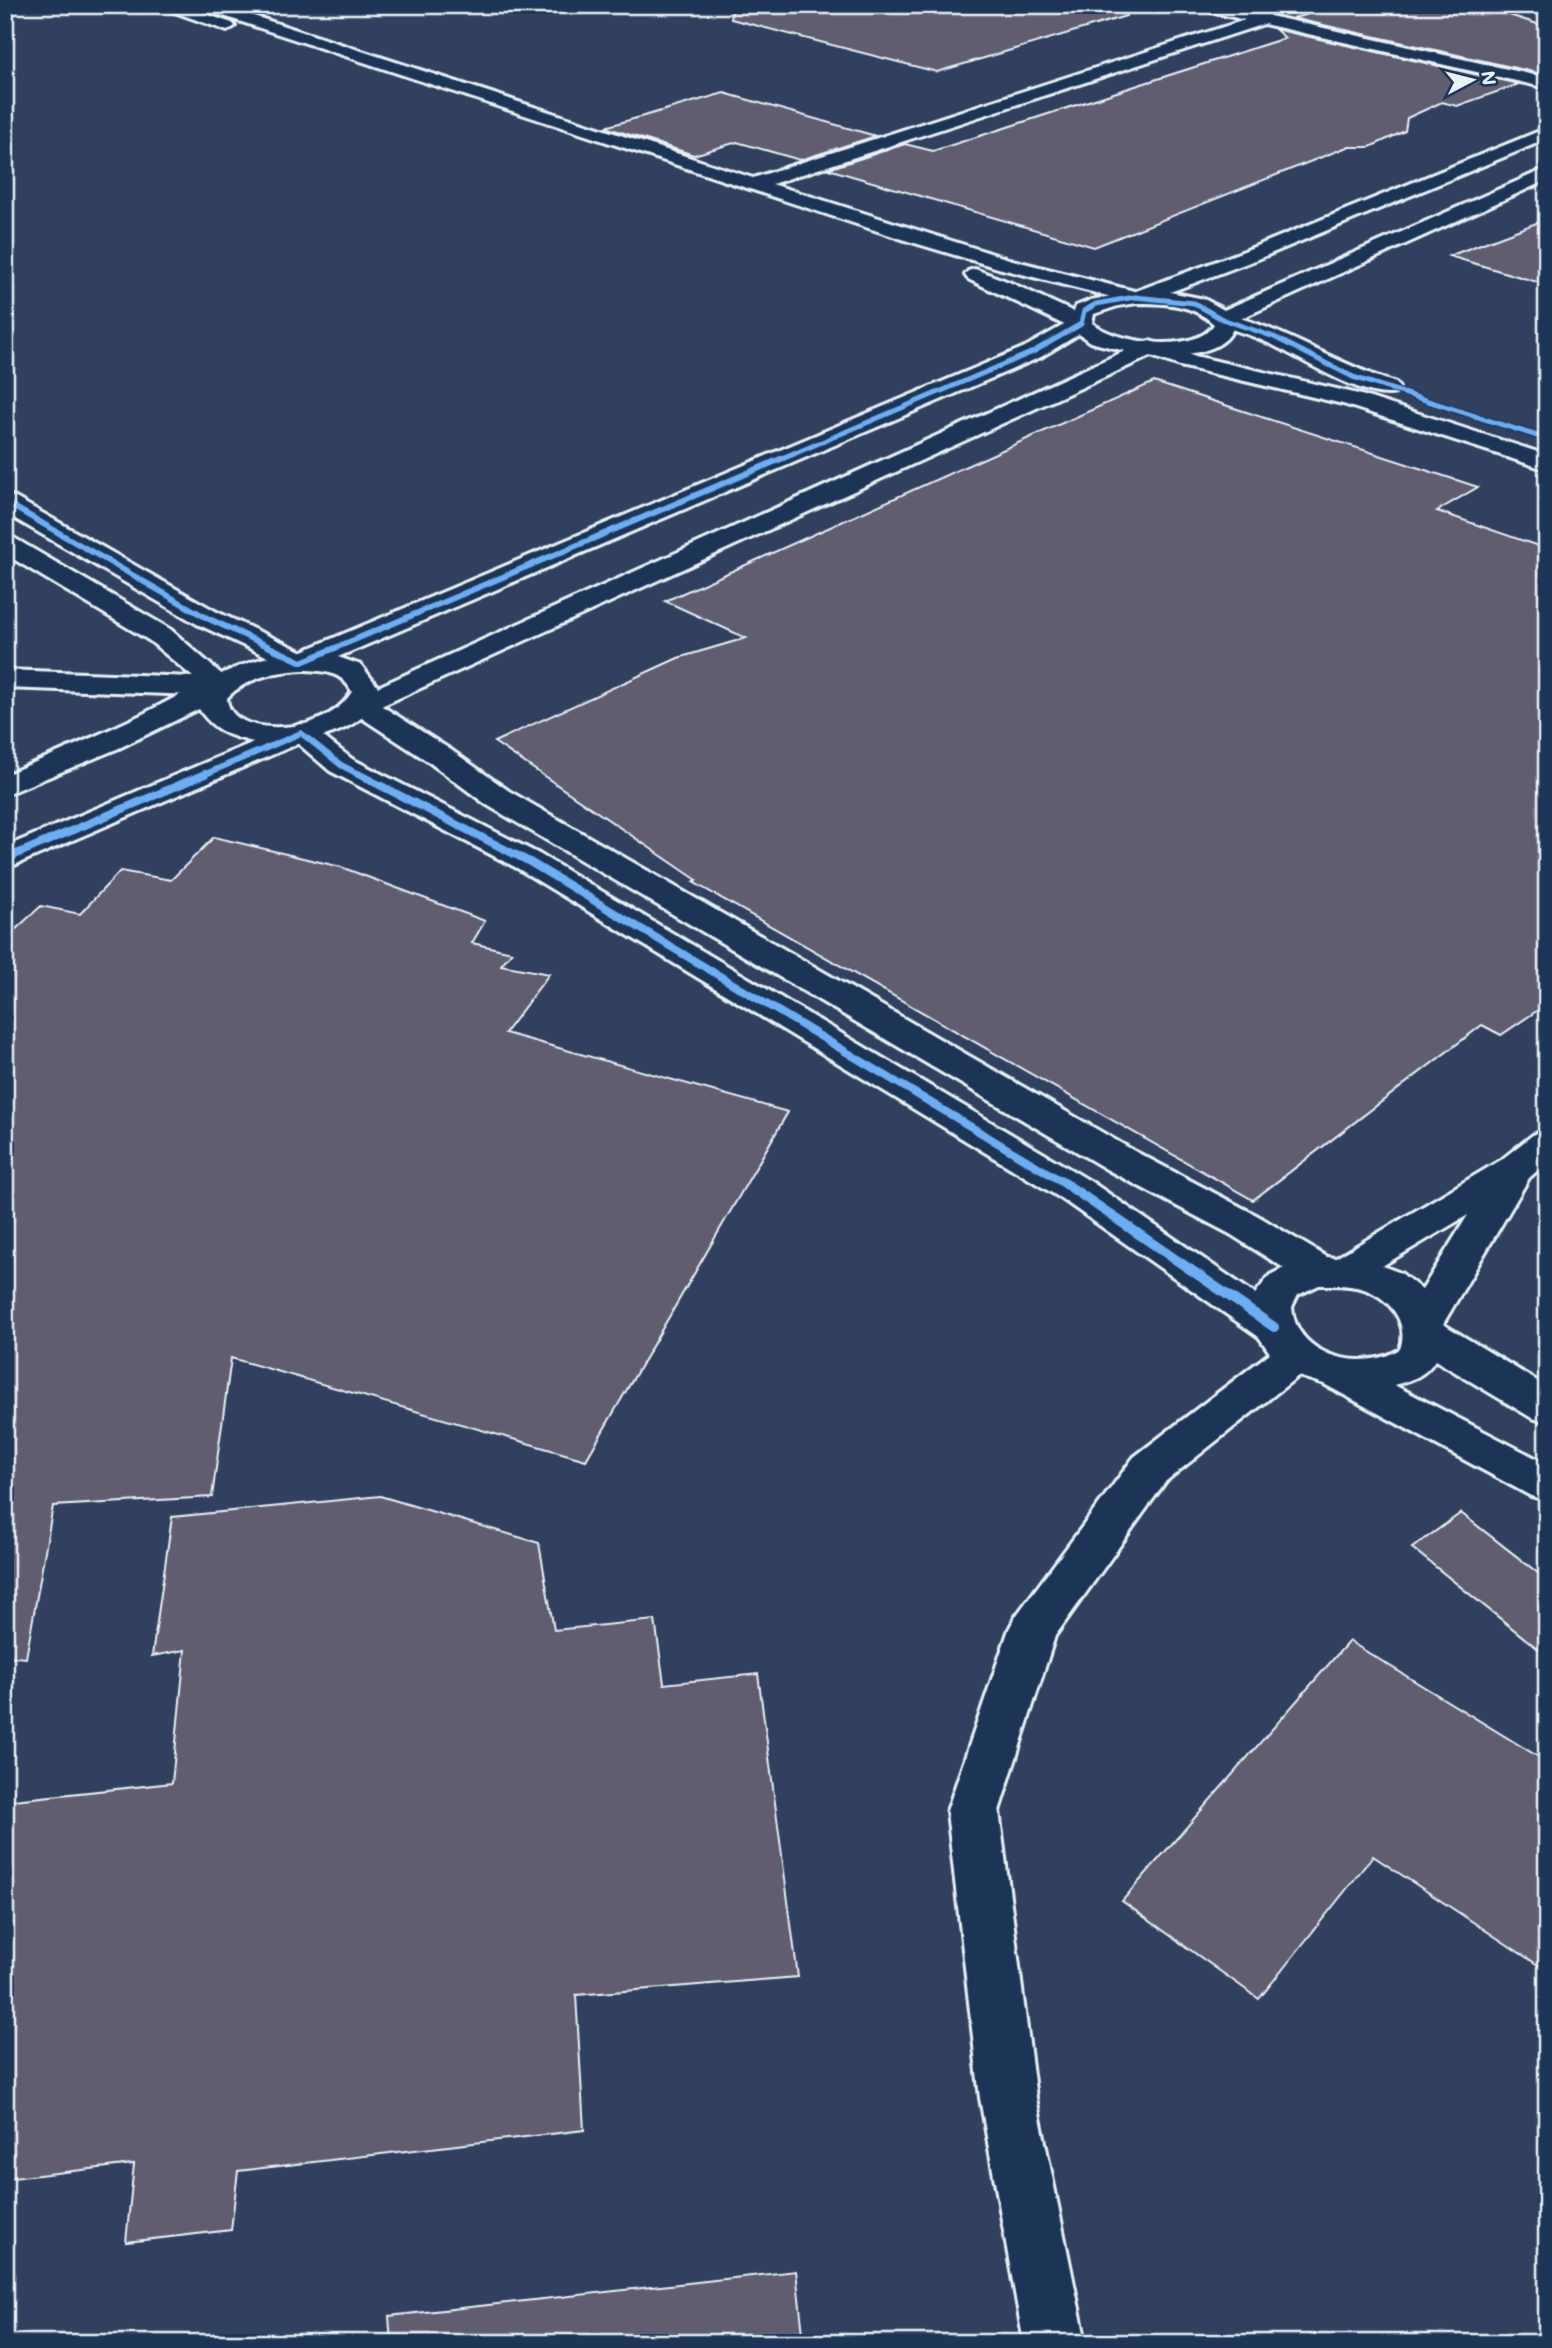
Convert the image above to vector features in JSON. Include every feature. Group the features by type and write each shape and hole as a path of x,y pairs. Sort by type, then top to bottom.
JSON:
{"street":[{"path":"5,11 9,5"},
{"path":"162,5 895,246 1005,286 1046,310 1081,324 1099,338 1125,345 1175,348 1212,340 1223,332 1225,323 1222,319"},
{"path":"204,5 992,260 1135,297 1194,303 1222,319 1274,337 1353,377 1547,439"},
{"path":"1201,5 1262,14 1547,72"},
{"path":"1241,5 1262,14 1547,83"},
{"path":"754,184 1262,14"},
{"path":"5,502 207,618 302,662 1033,352 1081,324 1084,311 1096,304 1135,297 1251,255 1547,133"},
{"path":"1222,319 1547,173"},
{"path":"5,859 301,733 341,721 361,705 1150,348 1188,361 1350,400 1547,463"},
{"path":"5,543 160,635 222,687"},
{"path":"5,786 108,742 259,667 302,662 337,666 358,676 366,692 361,705"},
{"path":"5,679 222,687"},
{"path":"222,687 214,699 214,710 224,722 250,732 275,735 301,733 341,765 528,861 1076,1190 1301,1351 1547,1484"},
{"path":"361,705 440,756 498,798 1122,1161 1331,1271 1385,1282 1402,1293 1415,1307 1424,1328 1547,1408"},
{"path":"1515,1168 1424,1328 1420,1350 1406,1364 1385,1373 1359,1375 1301,1351 1271,1312 1274,1297 1284,1285 1299,1276 1331,1271 1515,1168 1547,1142"},
{"path":"1055,2343 1008,2098 973,1811 1033,1629 1150,1469 1301,1351"}],"shaded area":[{"path":"5,5 1547,5 1547,2343 5,2343"}],"building":[{"path":"733,5 1125,5 1126,16 937,72 731,19"},
{"path":"1307,5 1478,5 1547,27 1547,75 1292,18 1306,15"},
{"path":"1275,29 1519,84 1457,106 1442,102 1407,118 1405,131 1370,147 1347,147 1094,247 828,169 905,144 933,151 1285,38"},
{"path":"724,93 876,136 800,160 737,142 694,155 605,127"},
{"path":"1547,219 1547,285 1449,256"},
{"path":"1154,382 1478,487 1437,511 1547,549 1547,1004 1501,1035 1482,1025 1253,1200 693,882 697,880 494,742 678,658 746,638 665,601"},
{"path":"214,837 341,867 485,921 472,943 512,952 501,965 549,974 505,1033 788,1112 586,1460 231,1358 212,1497 53,1506 26,1658 5,1656 5,939 41,906 80,914 120,871 171,880"},
{"path":"380,1496 539,1543 554,1630 655,1620 664,1684 758,1674 798,1977 576,1995 584,2130 238,2171 231,2230 126,2242 134,2164 5,2179 5,1801 172,1783 185,1650 152,1656 172,1517"},
{"path":"1461,1513 1547,1580 1547,1656 1412,1548"},
{"path":"1349,1641 1547,1762 1547,1971 1373,1856 1259,1999 1122,1901"},
{"path":"796,2271 804,2343 391,2343 389,2316"}],"cycle path":[{"path":"5,502 207,618 302,662 1033,352 1081,324 1084,311 1096,304 1135,297 1194,303 1222,319 1274,337 1353,377 1547,439"},
{"path":"5,859 301,733 341,765 528,861 1076,1190 1274,1327"}]}
